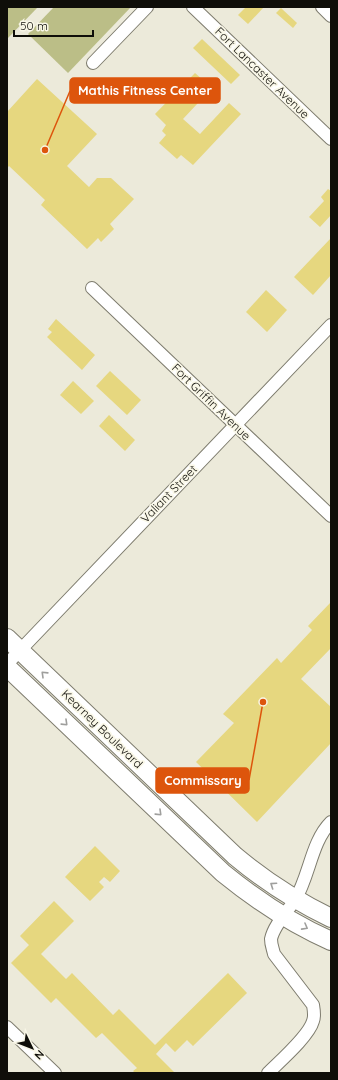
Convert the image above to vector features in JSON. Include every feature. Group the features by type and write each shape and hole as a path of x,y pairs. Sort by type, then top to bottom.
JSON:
{"street":[{"path":"93,63 147,7"},
{"name":"Fort Lancaster Avenue","path":"193,7 331,139"},
{"path":"322,7 331,16"},
{"name":"Fort Griffin Avenue","path":"92,288 331,516"},
{"name":"Valiant Street","path":"7,664 13,644 236,425 331,325"},
{"name":"Kearney Boulevard","path":"13,644 220,842 254,871 295,899 331,918"},
{"name":"Kearney Boulevard","path":"7,667 238,886 284,916 331,941"},
{"path":"268,1073 307,1032 314,1020 315,1012 313,1005 274,954 271,939 274,930 295,899 306,877 318,841 331,822"},
{"path":"7,1027 55,1073"}],"green space":[{"path":"7,7 38,7 7,39"},
{"path":"54,7 131,7 68,73 28,34"}],"building":[{"path":"246,7 264,7 248,24 238,15"},
{"path":"281,8 297,23 293,28 276,13"},
{"path":"202,39 240,75 231,84 193,48"},
{"path":"195,73 212,88 183,119 200,134 229,103 241,114 193,165 181,155 177,159 159,143 166,135 162,131 166,125 155,114"},
{"path":"37,79 97,134 67,166 89,187 97,178 111,178 134,199 110,224 114,229 101,242 98,238 87,249 41,205 45,200 9,166 7,168 7,112"},
{"path":"328,189 331,191 331,215 320,227 309,217 324,201 321,197"},
{"path":"331,238 331,275 313,295 294,277"},
{"path":"266,290 287,310 267,332 246,312"},
{"path":"56,319 95,355 82,370 47,337 52,332 48,329"},
{"path":"110,371 141,400 127,415 96,386"},
{"path":"73,381 94,401 81,414 60,395"},
{"path":"109,415 135,440 125,451 99,426"},
{"path":"331,602 331,648 301,679 331,707 331,743 257,822 196,762 234,723 223,714 277,658 281,663 312,630 308,626"},
{"path":"95,846 120,871 110,882 104,877 99,882 104,887 90,901 65,877"},
{"path":"54,901 74,921 41,954 66,979 72,973 113,1015 119,1009 155,1045 228,973 247,993 193,1046 187,1040 175,1052 166,1043 156,1054 175,1073 135,1073 133,1071 137,1068 102,1033 96,1038 56,998 51,1003 11,963 29,945 20,936"}],"place":[{"name":"Mathis Fitness Center","path":"45,150"},
{"name":"Commissary","path":"263,702"}]}
